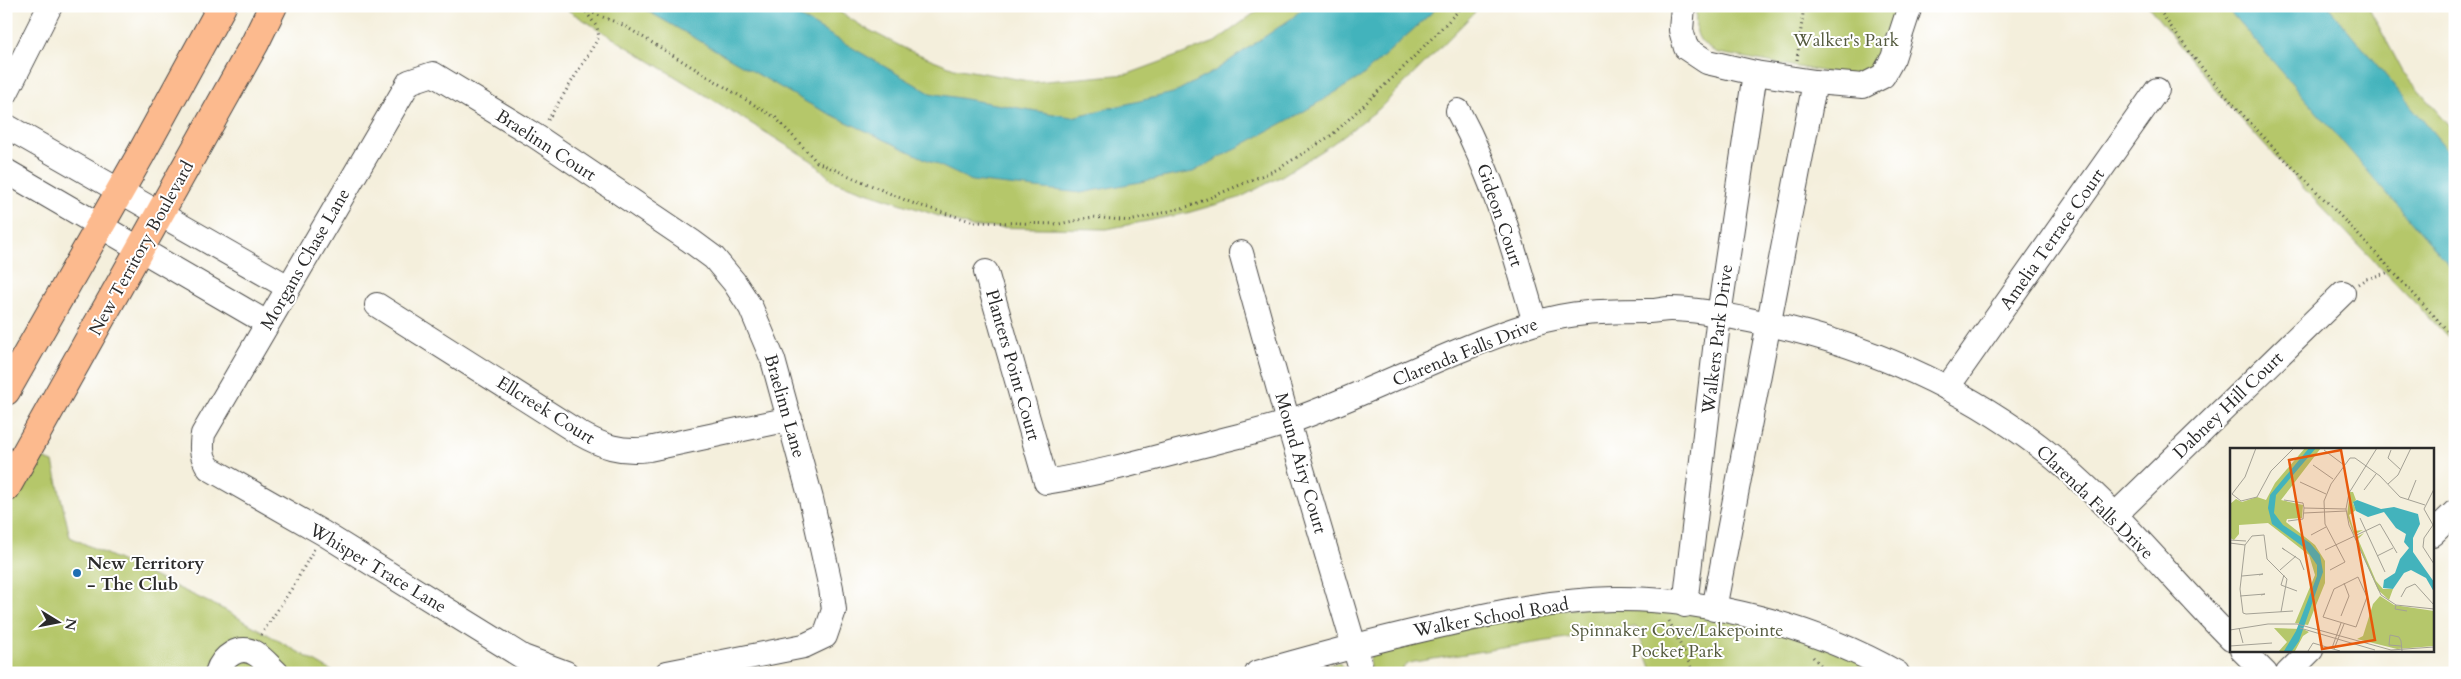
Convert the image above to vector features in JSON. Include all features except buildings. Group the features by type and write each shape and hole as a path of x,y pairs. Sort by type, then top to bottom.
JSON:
{"main road":[{"path":"6,391 99,225 120,192 222,6"},
{"name":"New Territory Boulevard","path":"6,488 255,43 273,6"}],"street":[{"path":"6,93 50,6"},
{"path":"1682,6 1681,30 1686,48 1707,62 1755,73 1803,69 1863,86 1882,76 1893,58 1910,6"},
{"path":"1714,609 1768,324 1803,69"},
{"name":"Walkers Park Drive","path":"1675,604 1755,73"},
{"name":"Braelinn Court","path":"422,77 433,74 537,138 668,224"},
{"name":"Morgans Chase Lane","path":"201,450 203,434 288,287 410,82 422,77"},
{"name":"Amelia Terrace Court","path":"1947,388 2157,90"},
{"name":"Gideon Court","path":"1458,111 1473,140 1509,234 1535,323"},
{"path":"6,126 288,287"},
{"path":"6,170 267,323"},
{"name":"Braelinn Lane","path":"667,673 804,646 825,636 834,610 831,588 790,418 773,360 751,308 734,282 714,258 668,224"},
{"name":"Mound Airy Court","path":"1241,253 1288,422 1362,673"},
{"name":"Planters Point Court","path":"986,272 1039,458"},
{"name":"Dabney Hill Court","path":"2114,516 2343,293"},
{"name":"Ellcreek Court","path":"377,306 579,433 612,449 630,452 648,450 790,418"},
{"name":"Clarenda Falls Drive","path":"1039,458 1046,482 1120,468 1288,422 1371,390 1503,333 1573,314 1604,310 1669,309 1719,315 1794,329 1859,349 1920,374 2001,420 2039,447 2114,516 2230,638"},
{"name":"Whisper Trace Lane","path":"201,450 209,468 323,534 523,657 566,673"},
{"path":"2434,532 2455,513"},
{"name":"Walker School Road","path":"1256,673 1354,644 1501,612 1560,602 1615,599 1714,609 1768,620 1827,638 1897,673"},
{"path":"216,673 225,658 233,652 247,650 277,673"},
{"path":"2244,652 2265,673"},
{"path":"2288,673 2309,652"}],"path":[{"path":"575,6 586,12 611,19 623,25 776,118 817,162 912,203 974,222 1059,224 1093,217 1130,220 1190,206 1278,169 1332,135 1404,67 1463,6"},
{"path":"1803,69 1804,6"},
{"path":"2157,6 2179,40 2262,136 2393,271 2455,339"},
{"path":"537,138 599,37 598,27 586,12"},
{"path":"1788,56 1803,69"},
{"path":"2343,293 2366,279 2393,271"},
{"path":"252,652 323,534"},
{"path":"1675,604 1668,619 1691,667 1697,673"}],"green space":[{"path":"561,6 830,6 865,28 908,50 954,68 1034,82 1128,74 1215,42 1264,6 1481,6 1379,109 1332,144 1280,177 1239,198 1187,213 1107,229 972,227 833,181 812,161"},
{"name":"Walker's Park","path":"1696,6 1902,6 1877,67 1865,74 1849,76 1718,53 1704,45 1700,40 1696,29"},
{"path":"2148,6 2368,6 2403,72 2455,131 2455,344 2307,192 2230,107"},
{"name":"New Territory - The Club","path":"37,456 53,462 70,537 225,610 335,673 6,673 6,511"},
{"name":"Spinnaker Cove/Lakepointe Pocket Park","path":"1632,602 1771,626 1889,673 1653,673 1636,627 1414,662 1405,665 1400,673 1371,673 1369,662 1372,652 1500,617"},
{"path":"1339,663 1349,673 1284,673"}],"water":[{"path":"639,6 781,6 930,93 1072,117 1173,93 1213,72 1292,18 1305,6 1439,6 1361,77 1301,113 1193,172 1081,193 972,181 813,106"},
{"path":"2225,6 2328,6 2455,159 2455,272"}],"place":[{"name":"New Territory - The Club","path":"77,573"}]}
